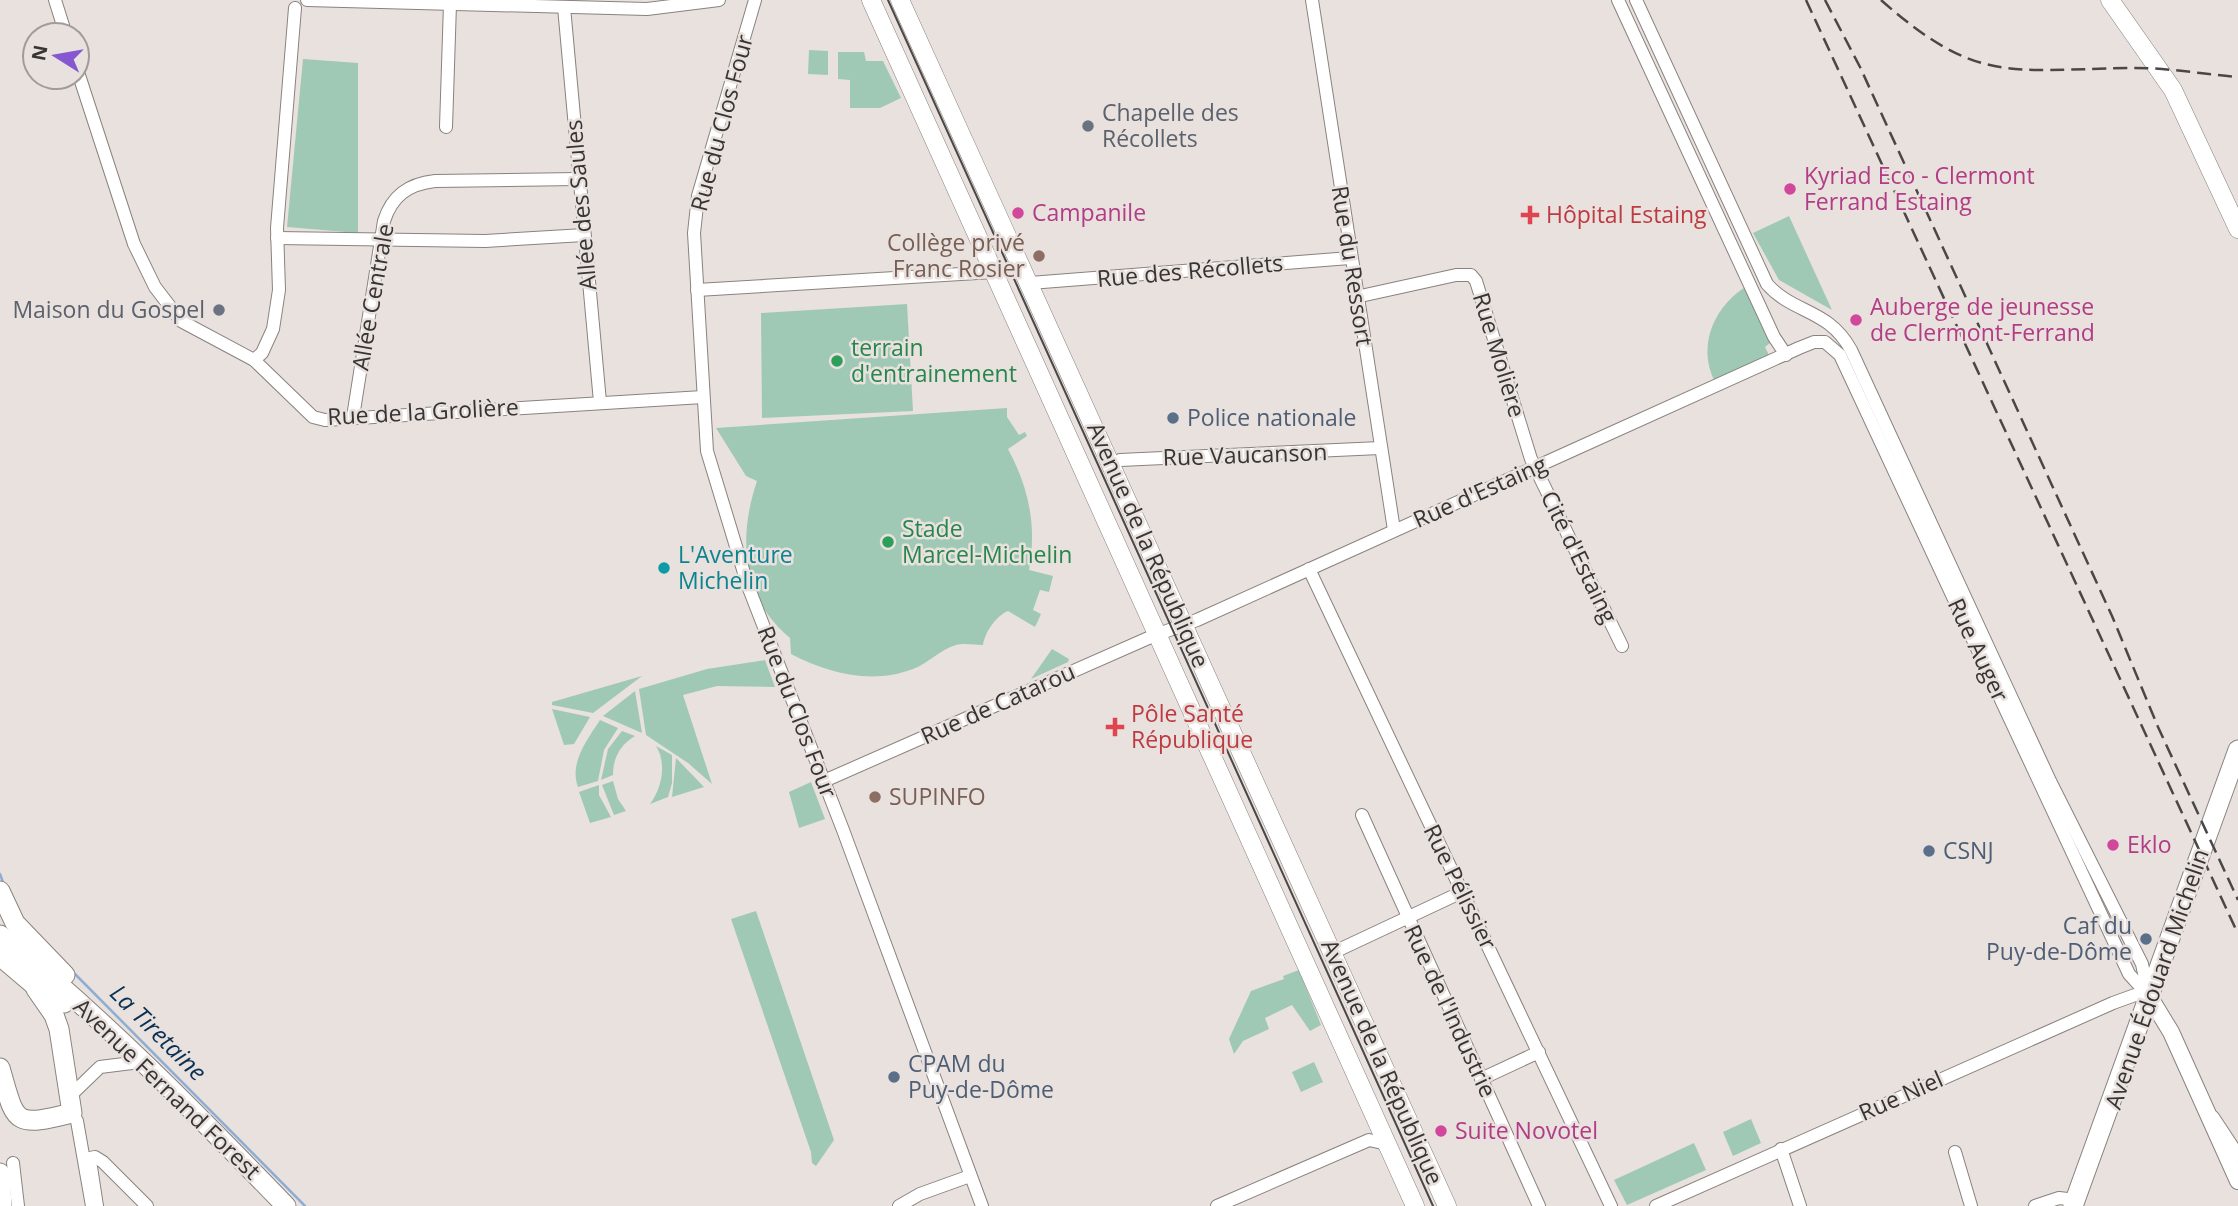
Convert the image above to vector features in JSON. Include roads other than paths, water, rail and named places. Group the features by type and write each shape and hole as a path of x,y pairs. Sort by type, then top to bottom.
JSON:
{"main road":[{"name":"Avenue de la République","path":"871,0 994,272 1332,953 1447,1206"},
{"name":"Avenue de la République","path":"900,0 1112,465 1172,629 1376,1120 1415,1206"},
{"path":"2110,0 2173,90 2238,229"},
{"name":"Avenue Édouard Michelin","path":"2074,1203 2120,1084 2126,1054 2238,750"},
{"path":"0,891 15,923 75,986 76,1000"},
{"path":"0,935 40,979 54,1016 74,1106 34,1122 24,1120 13,1112 0,1068"},
{"path":"0,956 40,979"},
{"name":"Avenue Fernand Forest","path":"40,979 76,1000 167,1084 286,1206"},
{"name":"Avenue Fernand Forest","path":"40,979 132,1063 273,1206"},
{"path":"2,1206 6,1168"}],"street":[{"path":"55,0 62,21"},
{"path":"254,360 262,353 273,329 279,290 277,238 292,4 303,7 307,0 564,7 719,0"},
{"name":"Rue du Clos Four","path":"755,0 698,196 694,233 703,397 710,466 747,586 824,781 982,1206"},
{"name":"Rue du Ressort","path":"1312,0 1394,530"},
{"path":"1618,0 1786,355"},
{"path":"1636,0 1767,284 1784,298 1830,323 1851,350 2050,781 2142,964 2149,996 2160,1009 2210,1114 2238,1181"},
{"path":"446,127 450,4"},
{"name":"Allée des Saules","path":"564,7 600,402"},
{"name":"Rue de la Grolière","path":"84,91 134,244 155,287 181,321 254,360 313,417 325,420 703,397"},
{"name":"Allée Centrale","path":"353,417 388,208 397,196 422,183 578,179"},
{"path":"277,238 485,241 584,235"},
{"name":"Rue des Récollets","path":"1030,284 1350,258"},
{"path":"697,290 994,272"},
{"name":"Rue Molière","path":"1356,297 1456,275 1471,275 1476,281 1536,467"},
{"name":"Rue Auger","path":"1786,355 1822,341 1831,344 1840,355 2129,974 2149,996"},
{"name":"Rue d'Estaing","path":"1172,629 1786,355"},
{"name":"Rue Vaucanson","path":"1112,465 1121,460 1380,448"},
{"name":"Cité d'Estaing","path":"1536,467 1622,646"},
{"name":"Rue Pélissier","path":"1309,569 1611,1206"},
{"name":"Rue de Catarou","path":"824,781 1172,629"},
{"name":"Rue de l'Industrie","path":"1362,815 1539,1206"},
{"path":"1332,953 1462,892"},
{"name":"Rue Niel","path":"1656,1206 2113,1003 2135,995 2149,996"},
{"path":"56,996 65,1028 74,1106 85,1159 83,1167 94,1206"},
{"path":"1481,1079 1539,1052"},
{"path":"74,1106 93,1071 106,1065 132,1063"},
{"path":"2210,1114 2238,1155"},
{"path":"1369,1140 1376,1120"},
{"path":"1217,1206 1369,1140 1387,1144"},
{"path":"1781,1149 1800,1206"},
{"path":"1955,1152 1971,1206"},
{"path":"85,1159 95,1157 103,1162 147,1206"},
{"path":"6,1168 18,1206"},
{"path":"899,1206 920,1194 970,1177"},
{"path":"2035,1206 2059,1198 2074,1203"}],"waterway":[{"name":"La Tiretaine","path":"0,874 4,885"},
{"name":"La Tiretaine","path":"73,972 305,1206"}],"tram line":[{"path":"888,0 1433,1206"}],"railway":[{"path":"1806,0 2238,934"},
{"path":"1825,0 1860,67 2112,616 2158,727 2238,900"},
{"path":"1881,0 1943,46 1969,59 1995,66 2022,70 2155,69 2238,77"}],"place":[{"name":"Chapelle des Récollets","path":"1088,126"},
{"name":"Kyriad Eco - Clermont Ferrand Estaing","path":"1790,189"},
{"name":"Campanile","path":"1018,213"},
{"name":"Hôpital Estaing","path":"1530,215"},
{"name":"Collège privé Franc Rosier","path":"1039,256"},
{"name":"Maison du Gospel","path":"219,310"},
{"name":"Auberge de jeunesse de Clermont-Ferrand","path":"1856,320"},
{"name":"terrain d'entrainement","path":"837,361"},
{"name":"Police nationale","path":"1173,418"},
{"name":"Stade Marcel-Michelin","path":"888,542"},
{"name":"L'Aventure Michelin","path":"664,568"},
{"name":"Pôle Santé République","path":"1115,727"},
{"name":"SUPINFO","path":"875,797"},
{"name":"Eklo","path":"2113,845"},
{"name":"CSNJ","path":"1929,851"},
{"name":"Caf du Puy-de-Dôme","path":"2146,939"},
{"name":"CPAM du Puy-de-Dôme","path":"894,1077"},
{"name":"Suite Novotel","path":"1441,1131"}]}
